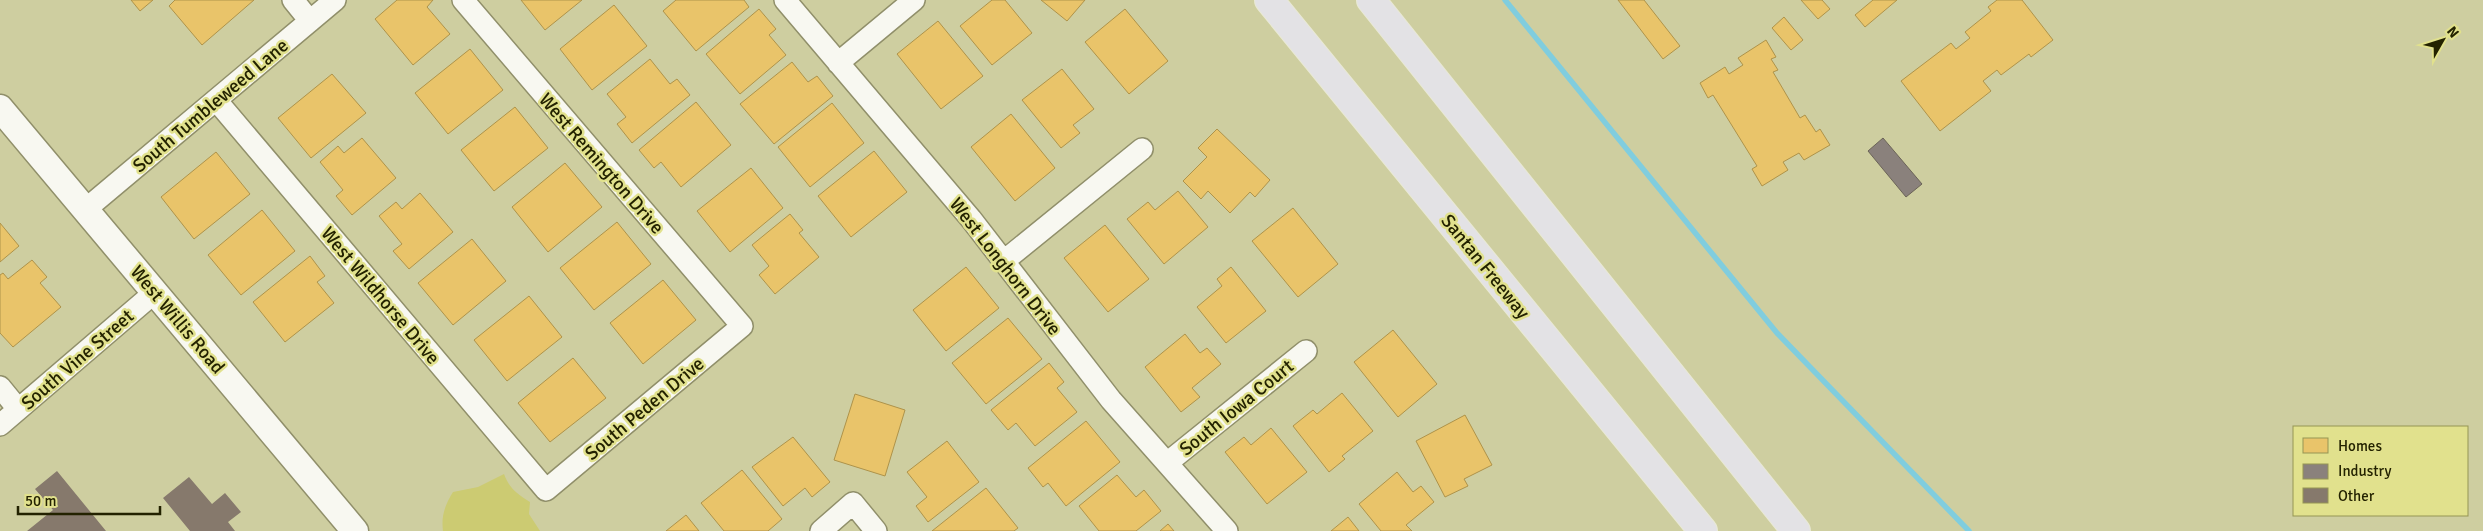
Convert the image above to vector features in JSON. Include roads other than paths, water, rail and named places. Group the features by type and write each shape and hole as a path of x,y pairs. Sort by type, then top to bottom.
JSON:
{"highway":[{"name":"Santan Freeway","path":"1269,0 1703,531"},
{"path":"1371,0 1796,531"},
{"path":"1587,390 1650,492 1678,531"},
{"path":"1694,404 1815,531"}],"street":[{"path":"293,0 310,20"},
{"name":"South Tumbleweed Lane","path":"86,209 335,0"},
{"name":"West Remington Drive","path":"463,0 742,326"},
{"name":"West Longhorn Drive","path":"785,0 1004,261 1111,400 1227,531"},
{"path":"838,63 914,0"},
{"name":"West Wildhorse Drive","path":"216,100 546,490"},
{"name":"West Willis Road","path":"0,108 355,531"},
{"path":"1004,261 1142,149"},
{"name":"South Vine Street","path":"0,425 154,293"},
{"name":"South Peden Drive","path":"546,490 742,326"},
{"name":"South Iowa Court","path":"1167,463 1306,351"},
{"path":"0,387 18,410"},
{"path":"821,531 853,503 876,531"}],"waterway":[{"path":"1505,0 1777,333 1969,531"}]}
